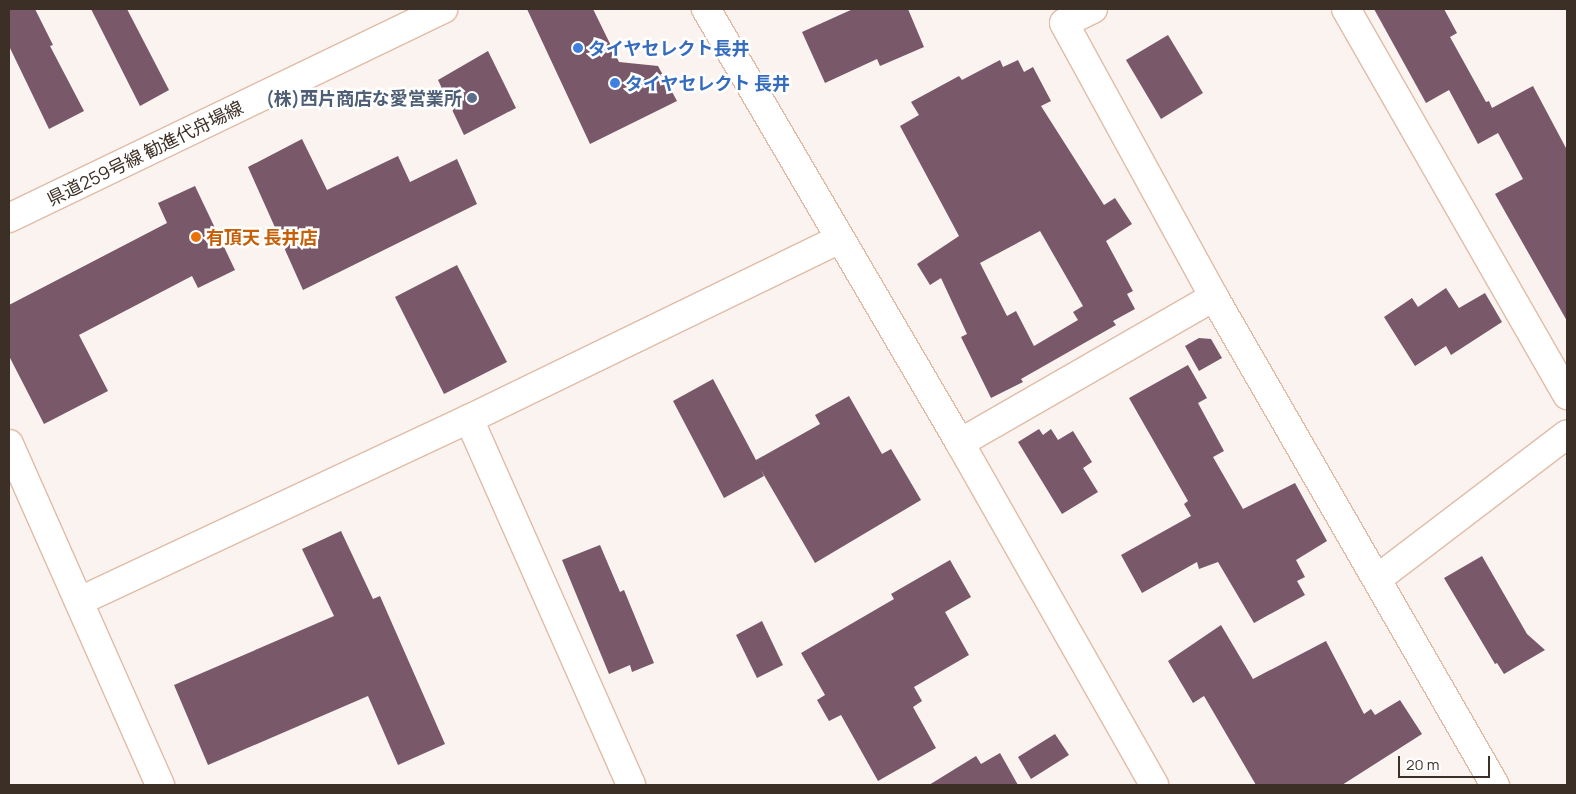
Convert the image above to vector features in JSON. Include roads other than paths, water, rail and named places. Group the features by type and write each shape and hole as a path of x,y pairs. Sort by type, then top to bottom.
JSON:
{"street":[{"name":"県道259号線 勧進代舟場線","path":"9,218 443,9"},
{"path":"706,9 960,443 1154,785"},
{"path":"1093,9 1064,23 1214,297 1495,785"},
{"path":"1346,9 1567,395"},
{"path":"80,601 469,419 839,239"},
{"path":"960,443 1214,297"},
{"path":"469,419 631,785"},
{"path":"1377,579 1567,434"},
{"path":"9,444 160,785"}],"place":[{"name":"タイヤセレクト長井","path":"578,48"},
{"name":"タイヤセレクト 長井","path":"615,83"},
{"name":"(株)西片商店な愛営業所","path":"472,98"},
{"name":"有頂天 長井店","path":"196,237"}]}
